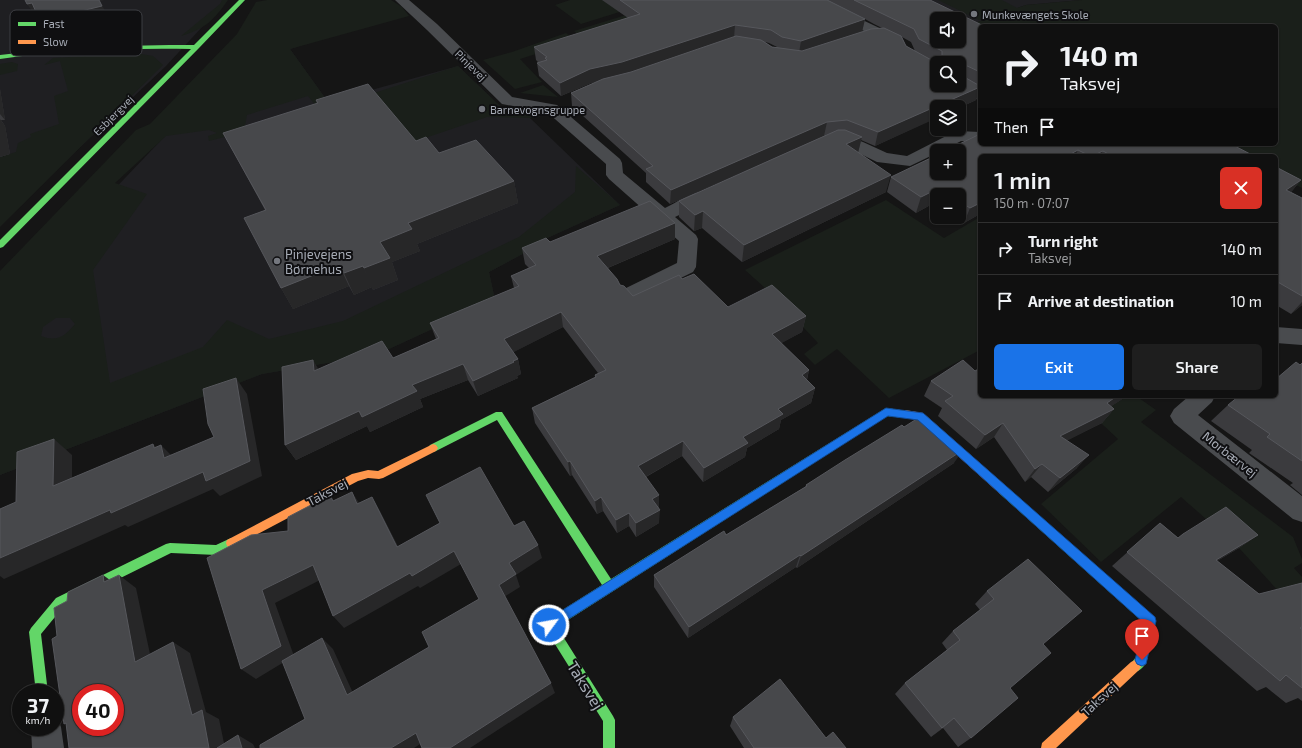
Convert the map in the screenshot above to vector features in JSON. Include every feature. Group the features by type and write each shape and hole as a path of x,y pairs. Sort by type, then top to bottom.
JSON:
{"street":[{"name":"Esbjergvej","path":"0,245 242,0"},
{"name":"Pinjevej","path":"401,0 432,27 507,101 558,105 614,163 616,175 689,239 686,267 629,295"},
{"path":"826,6 888,38 866,36 858,39"},
{"path":"142,46 197,47"},
{"path":"0,57 10,56"},
{"path":"966,87 978,94"},
{"path":"817,146 831,140 843,140 883,158 910,161 958,136 978,137"},
{"path":"663,216 719,190"},
{"path":"1278,335 1302,337"},
{"name":"Morbærvej","path":"1202,398 1182,416 1302,511"},
{"name":"Taksvej","path":"609,748 609,720 549,625 886,412 920,416 1150,621 1142,660 1047,748"},
{"name":"Taksvej","path":"41,684 35,632 60,602 170,548 217,550 356,477 368,474 379,475 499,415 610,587"},
{"path":"47,736 48,748"}],"shaded area":[{"path":"0,0 227,0 166,66 0,223"},
{"path":"222,0 228,0 208,23 203,27 181,36 220,4"},
{"path":"267,0 391,0 402,7 409,16 290,49 328,102 316,106 308,96 247,115 244,132 209,141 208,136 217,133 209,130 166,136 115,183 147,194 93,270 110,383 203,347 227,320 269,339 343,321 519,237 575,192 576,166 620,205 534,244 530,250 489,272 495,300 376,355 262,374 0,475 0,271 136,130 150,124 237,34 256,2","holes":["56,318 70,318 75,324 64,335 56,338 41,336 43,327"]},
{"path":"570,0 658,0 581,24 555,5"},
{"name":"Munkevængets Skole","path":"920,0 1082,0 1026,5 970,25 966,23 966,12 944,12"},
{"path":"938,0 1002,0 1017,8 1026,5 1082,0 1302,0 1302,188 1278,176 1278,154 1233,154 1216,146 1278,146 1278,24 970,25 993,16 979,20 966,14 966,12 963,12"},
{"path":"626,15 636,22 584,39 574,31"},
{"name":"Pinjevejens Børnehus","path":"348,31 290,49 328,102 458,66 501,107 530,118 620,205 534,244 530,250 489,272 495,300 378,354 262,374 0,475 0,309 168,133 232,45"},
{"path":"566,33 577,41 520,59 542,82 515,89 483,60 512,52"},
{"path":"142,54 153,56 163,65 0,227 0,157 16,152 18,143 31,137 30,134 59,124 54,96 68,91 60,61 44,65 53,58 86,56 142,56"},
{"path":"12,62 18,64 17,71 0,75 0,64"},
{"path":"458,66 501,107 546,114 536,118 487,117 384,152 340,104"},
{"path":"543,85 558,97 520,93"},
{"path":"886,200 944,238 978,218 978,351 889,398 837,349 815,365 804,354 818,343 773,295 745,270"},
{"path":"1074,398 1139,398 1156,410 1141,422 1293,537 1302,559 1302,563 1294,568 1302,577 1302,621 1282,595 1239,548 1181,497 1101,562 1041,504 1118,439"}],"building":[{"path":"25,0 99,0 102,6 85,10 35,10 32,3 27,4"},
{"path":"620,0 827,0 865,19 801,41 782,37 771,30 735,25 622,62 590,69 560,83 537,63 547,60 545,58 547,57 534,47 640,14"},
{"path":"854,0 930,0 955,12 930,12 930,45 919,39 914,29"},
{"path":"966,17 980,24 978,24 978,71 966,65 966,56 942,56 942,51 936,48 966,48"},
{"path":"884,28 901,36 906,46 930,59 930,92 966,92 966,78 978,85 978,88 951,100 930,100 930,109 878,132 847,120 827,122 671,190 646,169 653,166 571,93 603,79 631,72 736,36 761,40 772,47 802,51 871,29"},
{"path":"368,84 416,141 426,137 439,153 476,140 514,181 408,223 412,229 380,242 390,258 364,268 363,266 344,273 339,265 281,288 244,218 266,210 223,133 318,103 316,100"},
{"path":"838,130 845,130 862,137 846,144 891,175 744,245 703,211 695,215 679,201"},
{"path":"978,135 978,146 1235,146 1250,154 1108,154 1103,151 1096,154 1086,154 1078,150 1071,154 978,154 978,204 970,208 966,205 966,188 930,188 930,192 921,197 891,177 930,158 930,180 966,180 966,144 959,144"},
{"path":"1278,168 1301,180 1286,190 1302,198 1302,296 1278,282"},
{"path":"650,201 675,223 597,256 617,279 620,285 624,286 633,296 679,275 682,279 694,274 728,307 772,285 806,316 772,334 809,370 802,375 815,388 778,409 783,414 743,437 748,443 704,468 683,441 638,466 659,495 652,499 660,510 636,523 629,513 616,520 601,497 595,501 570,461 568,462 532,408 596,377 595,375 606,370 561,312 504,339 518,359 513,361 514,362 473,381 463,364 412,385 417,391 362,417 359,411 285,445 282,367 313,360 314,371 382,341 393,358 439,338 430,323 519,286 511,276 536,265 522,248 546,238 550,242"},
{"path":"963,360 975,371 978,369 978,398 1114,398 1107,403 1114,409 1060,436 1089,455 1060,478 1042,464 1035,469 1003,423 985,435 945,401 953,396 931,381"},
{"path":"1296,362 1300,365 1302,363 1302,461 1267,437 1270,434 1228,405 1237,398 1278,398 1278,377"},
{"path":"236,378 250,461 206,481 203,472 111,513 110,510 0,558 0,509 16,502 17,452 54,439 53,486 153,444 154,448 161,445 164,458 214,437 208,424 203,389"},
{"path":"923,415 963,450 689,627 654,575 724,531 726,535 807,486 806,485 902,425 904,427"},
{"path":"480,467 514,526 524,521 538,545 509,563 516,574 499,585 551,683 450,748 422,748 416,733 391,748 260,748 260,745 305,719 282,661 322,638 347,695 429,647 422,632 479,599 454,551 412,576 410,573 333,616 313,565 262,590 281,646 241,669 207,558 251,535 288,531 288,517 330,495 333,501 352,492 357,504 372,497 397,547 440,523 426,495"},
{"path":"1226,507 1258,535 1216,560 1259,594 1302,583 1302,627 1300,628 1302,629 1302,688 1286,675 1280,681 1127,552 1160,523 1178,538"},
{"path":"1028,559 1082,611 1043,644 1051,653 1010,688 1018,698 971,738 954,718 942,728 905,683 960,640 953,631 994,599 987,591"},
{"path":"103,575 104,582 119,575 135,662 173,642 192,715 202,710 209,748 69,748 66,723 64,724 64,684 58,684 52,639 57,636 54,608 67,601 68,592"},
{"path":"780,679 826,738 833,732 846,748 754,748 733,717"},
{"path":"238,735 242,748 217,748"}],"traffic: fast":[{"path":"0,245 242,0"},
{"path":"142,47 197,47"},
{"path":"0,57 10,56"},
{"path":"609,748 609,720 549,625 886,412 905,414"},
{"path":"433,448 499,415 610,587"},
{"path":"1004,491 1150,621 1141,660 1135,666"},
{"path":"41,684 35,632 60,602 170,548 217,550 231,543"}],"traffic: slow":[{"path":"905,414 920,416 1004,491"},
{"path":"231,543 356,477 368,474 379,475 433,448"},
{"path":"1047,748 1135,666"}],"place":[{"name":"Munkevængets Skole","path":"974,14"},
{"name":"Barnevognsgruppe","path":"482,109"},
{"name":"Pinjevejens Børnehus","path":"277,261"}],"route":[{"path":"549,625 886,412 920,416 1150,621 1142,660"}]}
